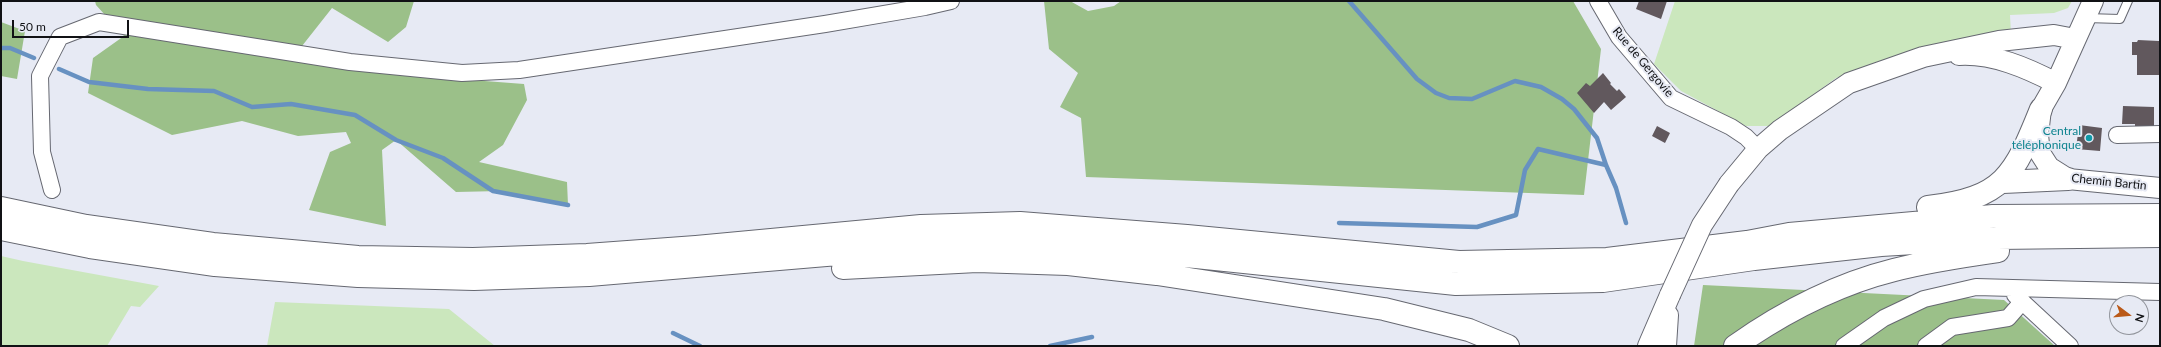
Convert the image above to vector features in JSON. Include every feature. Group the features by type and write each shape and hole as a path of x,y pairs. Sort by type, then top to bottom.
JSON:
{"highway":[{"path":"1789,234 1840,216 1958,203 1982,196 2003,182 2025,149 2042,109"},
{"path":"2003,182 2068,179"},
{"path":"1,208 86,226 213,244 358,257 427,258 587,255 696,247 921,226 1020,223 1187,236 1459,262 1607,259 1748,242 1789,234 1993,216 2160,215"},
{"path":"1,228 90,247 215,265 358,276 481,279 589,275 921,247 1018,242 1196,257 1456,284 1603,281 1754,259 1881,245 2059,236 2160,236"},
{"path":"1736,346 1760,329 1805,304 1892,270 1938,260 2006,250 2059,236"},
{"path":"698,267 814,270 977,261 1068,264 1157,274 1384,309 1468,330 1508,346"}],"street":[{"path":"52,190 42,152 40,76 60,37 99,22 350,62 462,73 520,70 825,24 926,7 951,1"},
{"name":"Rue de Gergovie","path":"1598,1 1619,37 1670,98 1731,127 1746,137 1758,149"},
{"name":"Chemin Bartin","path":"2090,9 2056,83 2042,109 2038,135 2040,153 2049,167 2068,179 2160,188"},
{"path":"1648,346 1702,225 1729,184 1758,149 1780,130 1849,83 1922,57 1999,41 2054,35 2075,39"},
{"path":"1922,57 1969,54 2017,64 2056,83"},
{"path":"2117,135 2160,134"},
{"path":"1844,346 1884,318 1924,299 1976,287 2160,292"},
{"path":"2008,288 2070,346"},
{"path":"1666,346 1670,295"},
{"path":"1926,346 1952,327 2008,318 2022,302"}],"lane":[{"path":"2090,9 2120,19 2128,1"}],"green space":[{"path":"95,1 414,1 406,27 388,42 332,8 302,46 406,75 524,84 527,100 503,145 479,162 567,182 568,205 501,191 456,192 396,140 382,150 386,226 309,210 330,152 351,143 346,132 298,136 242,121 172,135 88,93 93,58 124,36 96,5"},
{"path":"1044,1 1070,1 1088,11 1114,6 1121,1 1573,1 1601,49 1584,195 1086,177 1081,118 1060,107 1078,73 1049,49"},
{"path":"1675,1 2072,1 2068,8 2054,13 2010,15 2011,34 1916,51 1836,78 1770,126 1746,126 1681,91 1654,64"},
{"path":"1,22 25,31 17,79 1,76"},
{"path":"1,256 159,286 140,307 131,306 107,346 1,346"},
{"path":"1703,285 2004,300 2055,346 1694,346"},
{"path":"275,302 449,309 495,346 267,346"}],"building":[{"path":"1639,1 1667,1 1661,19 1636,9"},
{"path":"2138,40 2159,41 2159,75 2137,75 2137,55 2132,55 2132,42 2137,42"},
{"path":"1603,73 1611,83 1610,84 1617,91 1619,89 1626,97 1611,110 1604,102 1594,113 1577,93 1586,83 1590,86"},
{"path":"2123,106 2154,107 2154,128 2135,127 2135,124 2122,124"},
{"name":"Central téléphonique","path":"2079,125 2102,128 2100,151 2076,149"},
{"path":"1657,126 1670,133 1665,143 1652,136"}],"waterway":[{"path":"1349,1 1417,79 1436,93 1449,98 1472,99 1515,81 1541,87 1562,99 1574,109 1597,138 1616,188 1626,223"},
{"path":"1,48 10,48 34,58"},
{"path":"59,69 89,82 148,89 214,91 252,107 291,104 355,115 396,140 443,158 493,191 568,205"},
{"path":"1339,223 1477,227 1516,215 1525,170 1538,149 1606,165"},
{"path":"673,333 700,346"},
{"path":"1050,346 1092,337"}],"place":[{"name":"Central téléphonique","path":"2089,138"}]}
